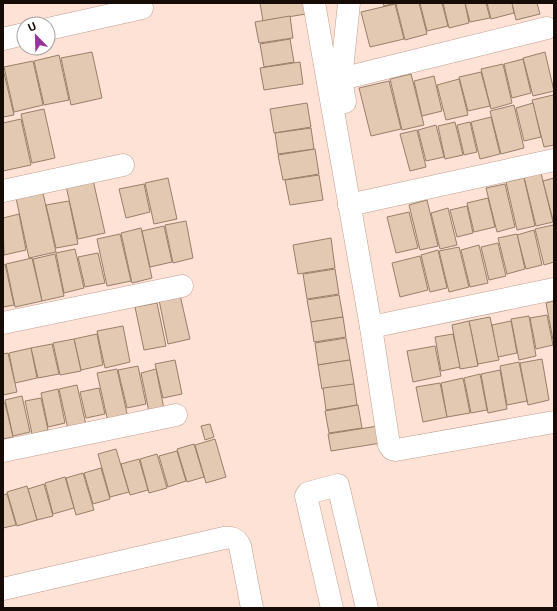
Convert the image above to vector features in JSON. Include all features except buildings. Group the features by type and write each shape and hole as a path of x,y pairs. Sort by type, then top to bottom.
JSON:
{"street":[{"path":"314,3 334,80 377,326 389,445 392,449 396,450 554,422"},
{"path":"334,80 349,3"},
{"path":"56,27 142,8"},
{"path":"334,80 547,28"},
{"path":"3,39 16,36"},
{"path":"356,203 554,160"},
{"path":"3,191 123,165"},
{"path":"3,323 182,286"},
{"path":"377,326 554,289"},
{"path":"3,451 176,415"},
{"path":"332,608 306,496 308,492 338,485 367,608"},
{"path":"3,589 232,537 237,540 240,546 252,608"}]}
